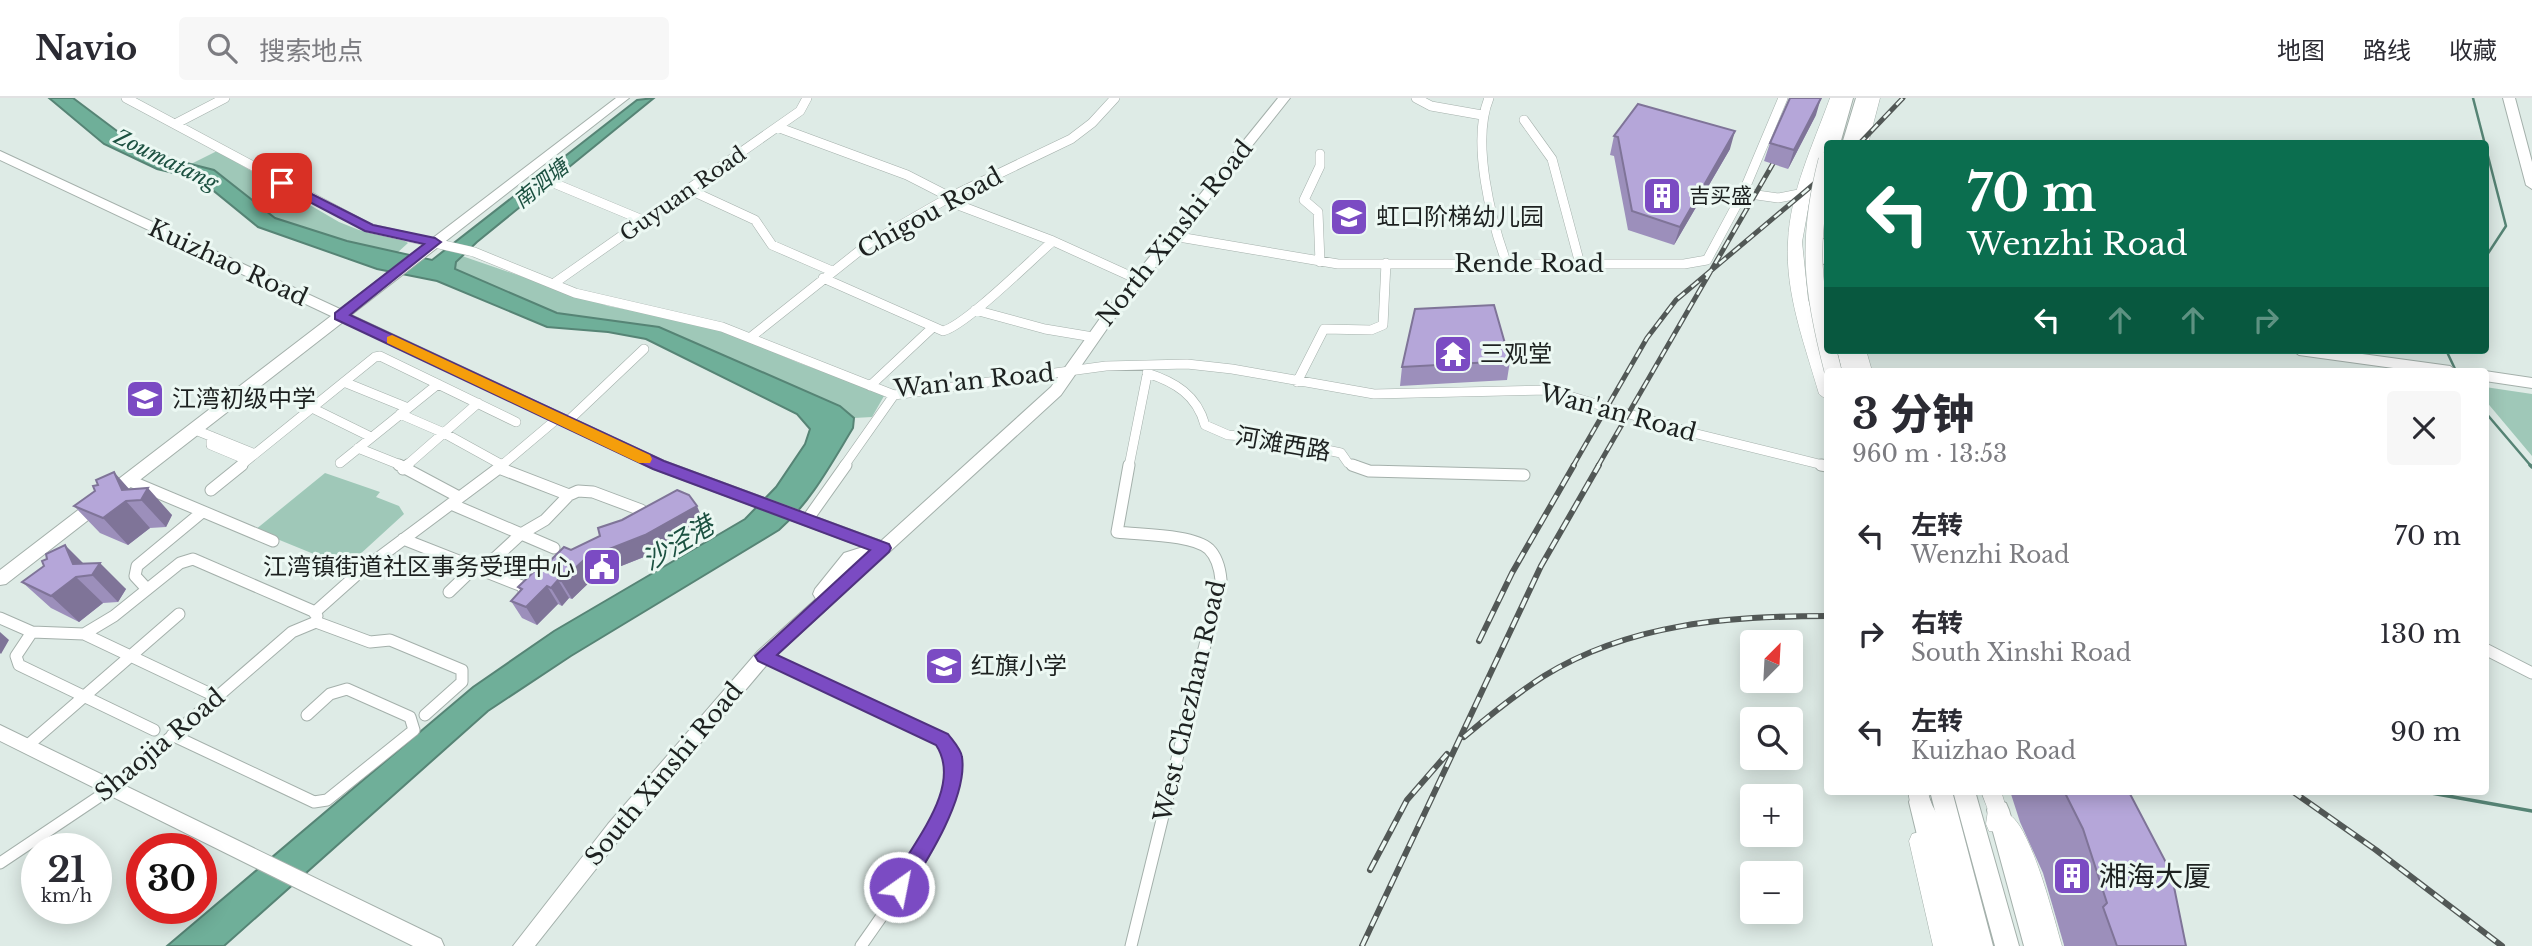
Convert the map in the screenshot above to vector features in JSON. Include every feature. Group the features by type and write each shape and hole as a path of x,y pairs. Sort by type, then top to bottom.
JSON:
{"highway":[{"path":"1833,140 1846,98"},
{"path":"1850,140 1863,98"},
{"path":"1824,172 1816,203 1810,257 1814,298 1824,336"},
{"path":"1927,795 1934,859 1956,946"},
{"path":"1927,795 1981,946"},
{"path":"1965,795 2007,946"},
{"path":"1994,800 2036,946"}],"main road":[{"path":"1824,382 1799,280 1795,242 1804,193 1836,98"},
{"path":"1862,140 1874,98"},
{"path":"1927,795 1919,840 1944,946"},
{"path":"1927,795 1969,946"},
{"path":"1994,800 1994,836 2025,946"},
{"path":"1994,800 2020,845 2051,946"}],"street":[{"name":"Wan'an Road","path":"126,98 352,221 387,233 474,252 553,284 602,300 697,320 751,337 894,395 1070,371 1205,365 1374,394 1549,390 1693,433 1824,465"},
{"path":"175,124 225,98"},
{"path":"1,577 622,98"},
{"name":"Guyuan Road","path":"553,284 800,111 807,98"},
{"name":"Chigou Road","path":"751,337 868,244 948,199 1071,139 1092,123 1115,98"},
{"name":"North Xinshi Road","path":"1070,371 1093,337 1283,98"},
{"path":"1416,98 1431,106 1482,115"},
{"path":"1489,98 1482,115 1481,142 1495,233 1507,264"},
{"name":"Rende Road","path":"1173,236 1320,262 1684,264 1707,260 1743,193 1783,98"},
{"path":"2509,98 2532,185"},
{"path":"1524,120 1552,159 1580,264"},
{"path":"777,127 908,175 948,199 1053,241 1139,280"},
{"path":"1320,154 1320,166 1304,200 1318,212 1320,232 1317,250 1320,262"},
{"name":"Kuizhao Road","path":"0,155 659,465 883,548"},
{"path":"556,184 645,221"},
{"path":"690,190 755,220 772,244 832,271"},
{"path":"1743,193 1778,198 1804,193"},
{"path":"823,278 943,331 951,329 975,310 1053,241"},
{"path":"1297,382 1324,329 1370,330 1383,325 1386,263"},
{"path":"1799,280 1824,284"},
{"path":"975,310 1045,329 1093,337"},
{"path":"870,386 932,328"},
{"path":"563,420 645,349"},
{"path":"2327,354 2427,368"},
{"path":"211,490 375,357 380,356 516,422"},
{"name":"河滩西路","path":"1148,369 1188,391 1203,413 1205,425 1228,435 1266,437 1341,453 1348,463 1369,471 1524,475"},
{"name":"West Chezhan Road","path":"1131,946 1221,580 1216,559 1201,544 1117,532 1148,369"},
{"name":"South Xinshi Road","path":"523,946 615,830 764,656 1056,391 1070,371"},
{"path":"2489,377 2532,383"},
{"path":"344,382 404,411 501,466 569,495"},
{"path":"340,463 438,384"},
{"path":"802,518 894,395"},
{"path":"404,468 478,403"},
{"path":"312,408 371,438"},
{"name":"Shaojia Road","path":"0,863 112,788 292,632 315,617 361,571 563,420"},
{"path":"194,429 211,436 211,445 251,457"},
{"path":"358,448 404,468 455,500 554,548"},
{"path":"128,480 201,513 273,541"},
{"path":"449,592 475,567 495,558 521,534 545,520 569,495 579,491 593,492 641,510"},
{"path":"147,589 135,576 137,566 201,513"},
{"path":"403,539 522,586 523,590"},
{"path":"84,635 99,627 180,563 193,559 370,642 390,640 462,670 462,682 425,715"},
{"path":"27,746 179,614"},
{"path":"0,618 32,632 84,635 217,697"},
{"path":"32,632 16,656 19,665 154,730"},
{"path":"2489,651 2532,673"},
{"path":"764,656 942,739 953,756 953,784 925,848 862,946"},
{"path":"172,735 314,802 327,800 414,730 410,717 347,689 338,689 327,696 307,715"},
{"path":"0,733 434,946"}],"shaded area":[{"path":"217,151 339,222 408,243 397,253 321,234 277,219 255,205 218,174 191,164"},
{"path":"462,256 608,306 714,327 884,396 872,417 854,418 840,406 659,327 557,313 455,269 456,262"},
{"path":"2489,388 2532,394 2532,456 2489,405"},
{"path":"325,473 380,492 376,497 399,506 404,514 357,557 362,560 353,570 255,530"}],"water":[{"path":"49,98 73,98 125,137 175,160 214,170 275,218 347,241 432,260 637,100 654,98 477,242 456,262 455,269 557,313 659,327 840,406 854,418 853,428 811,495 779,530 571,656 488,711 224,946 167,946 193,924 217,924 217,904 473,687 554,631 745,519 776,487 805,444 810,429 797,414 646,339 608,332 547,327 437,281 377,269 258,227 199,179 157,169 104,144"}],"building":[{"path":"1790,98 1821,98 1794,150 1770,143"},
{"name":"吉买盛","path":"1638,104 1735,131 1680,227 1632,211 1618,137 1614,136"},
{"name":"三观堂","path":"1494,305 1510,361 1402,367 1415,309"},
{"path":"114,472 122,490 148,488 141,500 126,501 103,518 74,506 95,491 93,486 98,485 96,480"},
{"path":"677,490 689,495 697,506 645,535 586,558 561,581 558,580 551,588 547,586 526,607 511,601 522,589 518,587 564,547 571,550 600,536 598,528 622,520"},
{"path":"65,545 73,564 100,563 92,575 76,577 51,596 22,582 44,566 42,561 47,559 46,554"},
{"path":"2066,795 2131,795 2171,872 2186,946 2117,946 2103,907 2107,903 2083,829"}],"waterway":[{"path":"2473,98 2484,140"},
{"path":"2489,160 2506,226 2489,252"},
{"path":"2448,354 2455,368"},
{"path":"2489,417 2531,466"},
{"path":"2442,795 2532,811"}],"railway":[{"path":"1863,140 1903,98"},
{"path":"1711,270 1782,148"},
{"path":"1711,270 1824,176"},
{"path":"1573,466 1647,338 1676,300 1711,270"},
{"path":"1598,466 1711,270"},
{"path":"1479,641 1512,573 1574,465"},
{"path":"1362,946 1541,566 1599,465"},
{"path":"1464,737 1544,676 1611,644 1681,626 1718,621 1824,616"},
{"path":"1370,870 1407,800 1447,754"},
{"path":"2298,795 2376,850 2502,946"}],"slow traffic":[{"path":"392,340 645,459"}],"place":[{"name":"吉买盛","path":"1662,196"},
{"name":"虹口阶梯幼儿园","path":"1349,217"},
{"name":"三观堂","path":"1453,354"},
{"name":"江湾初级中学","path":"145,399"},
{"name":"江湾镇街道社区事务受理中心","path":"602,567"},
{"name":"红旗小学","path":"944,666"},
{"name":"湘海大厦","path":"2072,876"}],"route":[{"path":"282,183 369,228 435,242 340,316 659,465 709,486 883,548 764,656 942,739 953,756 953,784 925,848 899,887"}],"water label":[{"name":"Zoumatang","path":"166,160"},
{"name":"南泗塘","path":"541,184"},
{"name":"沙泾港","path":"678,543"}]}
